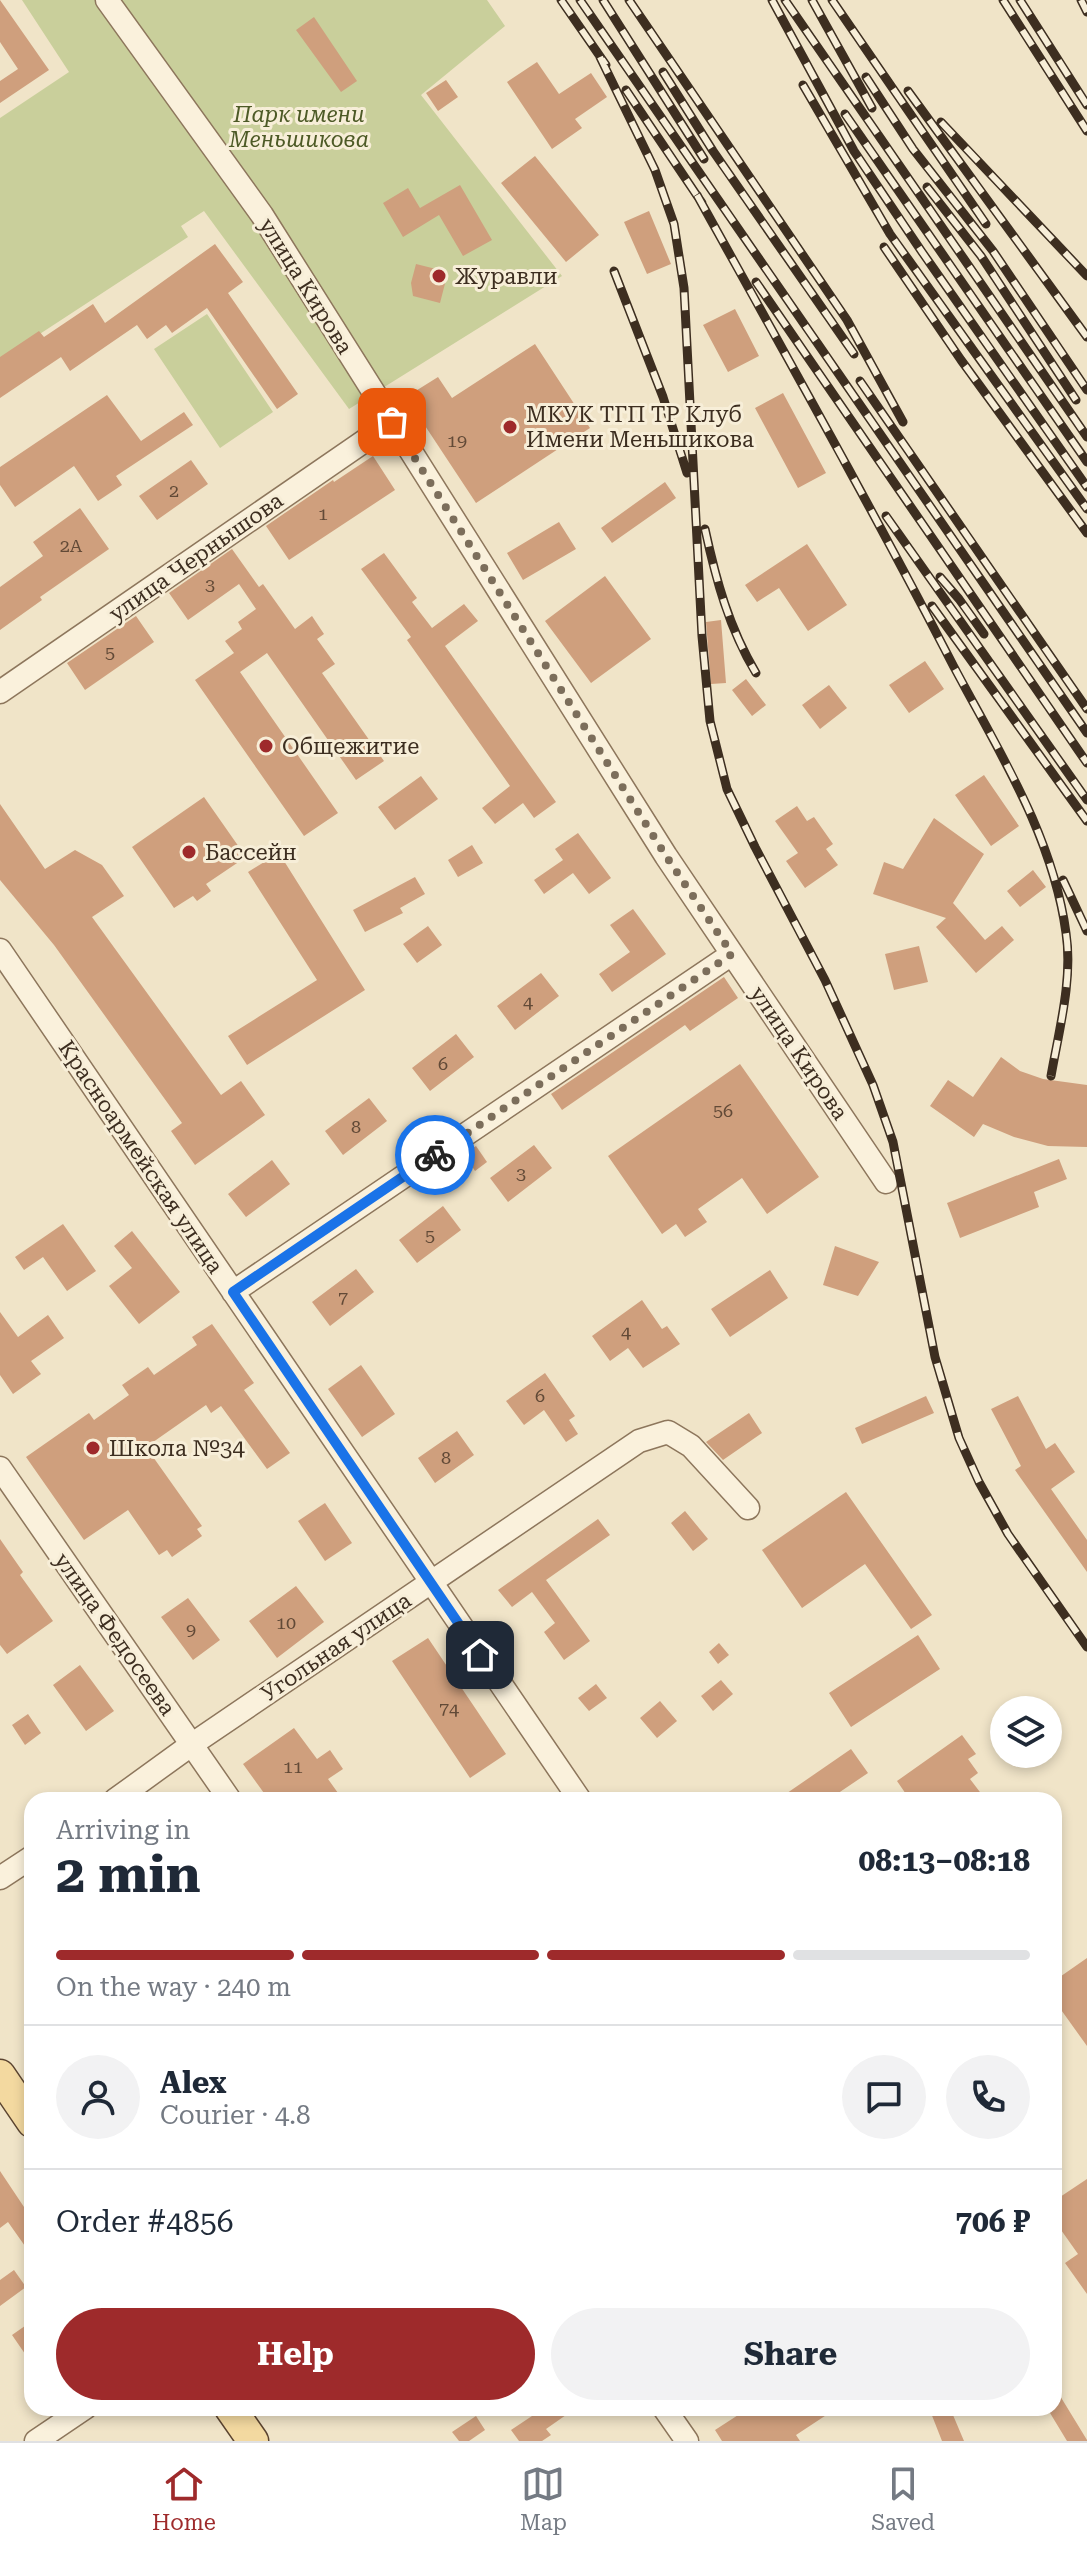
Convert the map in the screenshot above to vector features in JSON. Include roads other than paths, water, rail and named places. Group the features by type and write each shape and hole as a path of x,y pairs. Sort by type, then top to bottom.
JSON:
{"main road":[{"path":"0,2075 24,2110"},
{"path":"236,2416 253,2441"}],"street":[{"name":"улица Кирова","path":"107,0 262,215 666,856 886,1182"},
{"name":"улица Чернышова","path":"0,692 392,422"},
{"name":"Красноармейская улица","path":"0,950 574,1792"},
{"path":"233,1292 732,954"},
{"name":"Угольная улица","path":"126,1792 639,1441 668,1432 691,1446 748,1508"},
{"name":"улица Федосеева","path":"0,1468 224,1792"},
{"path":"0,1878 24,1862"},
{"path":"36,2441 73,2416"},
{"path":"670,2416 687,2441"}],"railway":[{"path":"561,0 606,65"},
{"path":"580,0 1087,733"},
{"path":"603,0 704,159"},
{"path":"629,0 847,320 903,422"},
{"path":"772,0 854,151 1087,487"},
{"path":"785,0 1087,437"},
{"path":"812,0 872,108"},
{"path":"832,0 986,224"},
{"path":"1003,0 1087,131"},
{"path":"1020,0 1087,105"},
{"path":"1081,0 1087,12"},
{"path":"600,57 655,170 674,224 684,288 702,636 710,721 727,789 825,980 873,1085 893,1142 935,1357 959,1438 1008,1534 1087,1647"},
{"path":"663,72 713,151 854,354"},
{"path":"866,77 913,149 993,251 1087,390"},
{"path":"803,85 890,234 1087,509"},
{"path":"626,90 702,203"},
{"path":"908,91 1087,337"},
{"path":"845,114 1087,462"},
{"path":"941,122 1087,276"},
{"path":"927,187 981,256 1076,400"},
{"path":"697,195 891,548 1006,763 1037,829 1059,897 1068,950 1064,1004 1051,1076"},
{"path":"884,247 961,360 1087,533"},
{"path":"614,271 663,397 687,473"},
{"path":"756,282 1087,763"},
{"path":"860,381 1087,709"},
{"path":"886,516 1087,800"},
{"path":"705,529 724,603 756,673"},
{"path":"940,577 984,634"},
{"path":"932,606 1087,821"},
{"path":"1063,880 1087,931"}],"place":[{"name":"Журавли","path":"439,276"},
{"name":"МКУК ТГП ТР Клуб Имени Меньшикова","path":"510,427"},
{"name":"Общежитие","path":"266,746"},
{"name":"Бассейн","path":"189,852"},
{"name":"Школа №34","path":"93,1448"}],"park label":[{"name":"Парк имени Меньшикова","path":"299,126"}]}
